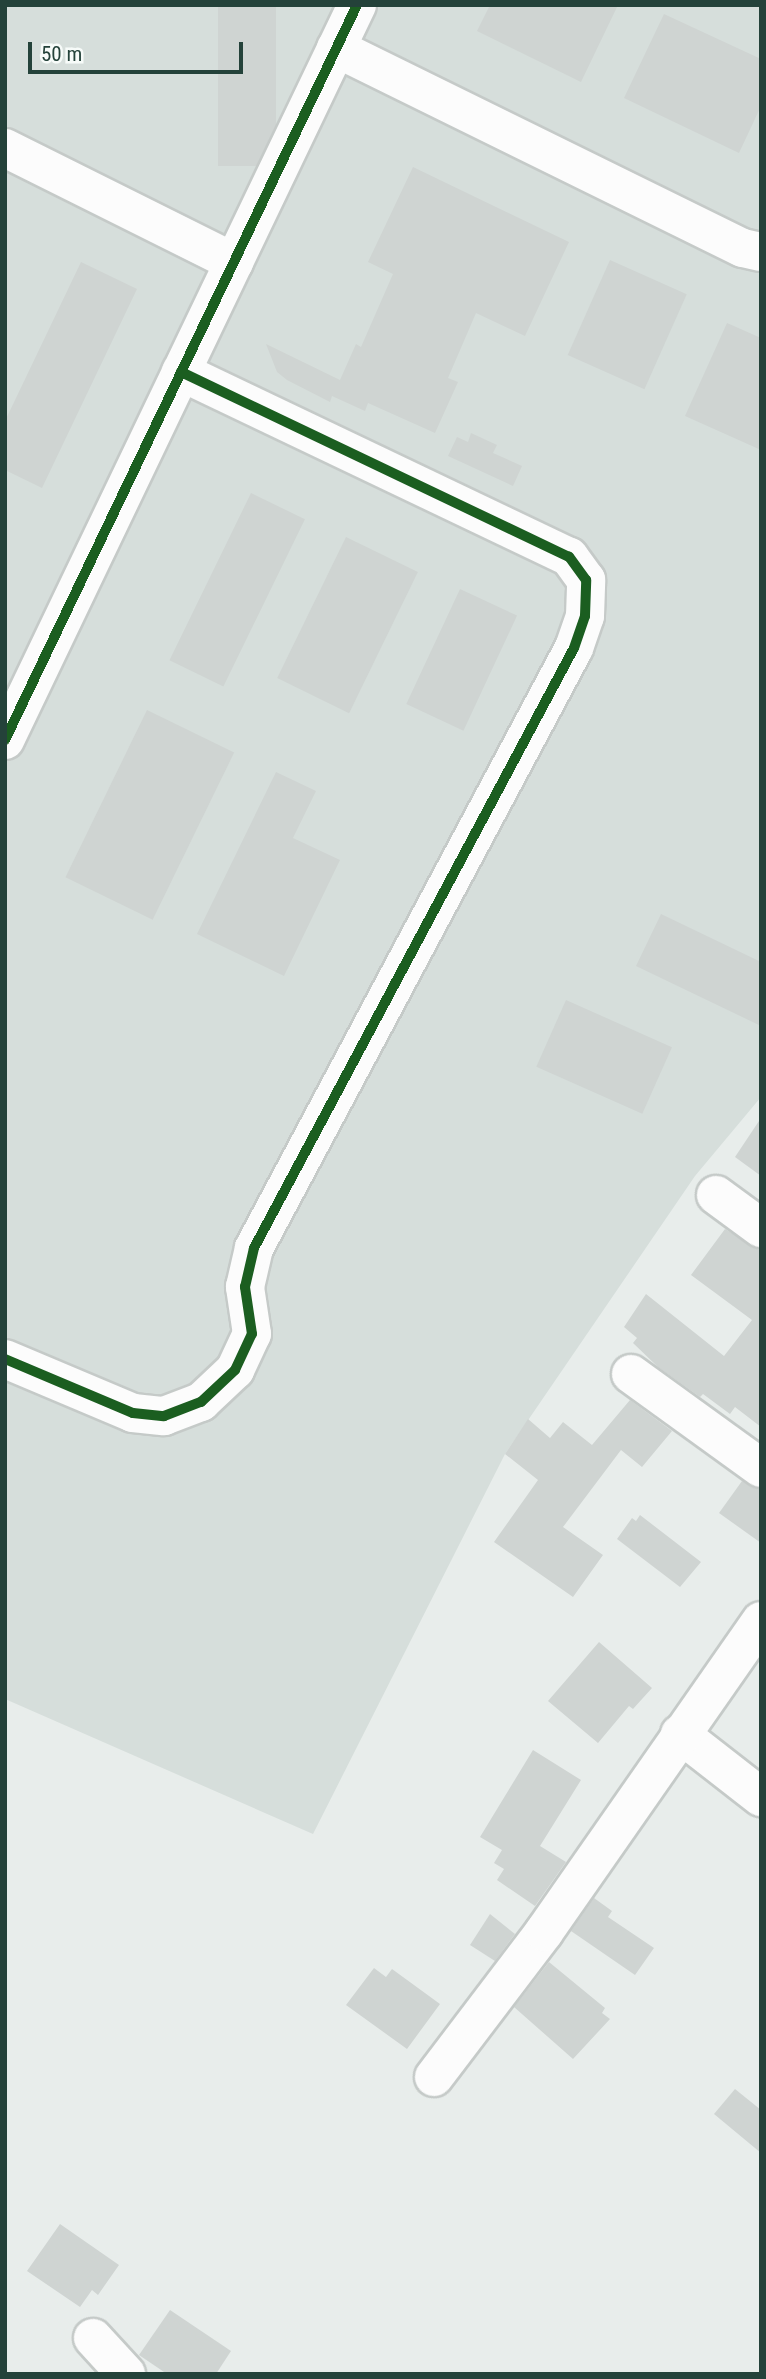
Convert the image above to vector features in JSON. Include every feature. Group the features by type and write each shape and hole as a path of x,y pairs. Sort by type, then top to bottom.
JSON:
{"street":[{"path":"5,740 357,5"},
{"path":"336,48 743,248 761,252"},
{"path":"5,148 234,262"},
{"path":"5,1359 133,1413 164,1416 201,1402 235,1370 252,1334 245,1287 254,1248 574,648 585,616 586,580 569,556 181,372"},
{"path":"716,1195 761,1228"},
{"path":"631,1374 761,1468"},
{"path":"434,2077 544,1932 761,1621"},
{"path":"680,1734 761,1797"},
{"path":"93,2338 126,2374"}],"shaded area":[{"path":"5,5 761,5 761,1097 695,1176 505,1454 313,1834 5,1699"}],"building":[{"path":"218,5 276,5 276,166 218,166"},
{"path":"490,5 618,5 581,82 477,31"},
{"path":"664,14 761,59 761,106 739,153 624,98"},
{"path":"413,167 569,242 525,336 476,313 448,378 458,382 435,433 368,403 365,411 332,396 330,402 287,380 277,372 266,344 340,380 356,344 361,347 393,274 368,262"},
{"path":"610,260 687,294 644,389 568,355"},
{"path":"81,262 137,289 42,488 5,470 5,421"},
{"path":"727,323 761,338 761,450 685,416"},
{"path":"471,433 497,445 493,453 522,466 513,486 448,456 457,437 468,442"},
{"path":"251,493 305,519 223,686 169,660"},
{"path":"346,537 418,572 349,713 277,678"},
{"path":"460,589 517,616 463,731 406,704"},
{"path":"147,710 234,753 153,920 65,877"},
{"path":"276,772 316,791 293,838 340,860 284,976 197,934"},
{"path":"661,914 761,962 761,1026 636,966"},
{"path":"566,1000 672,1047 642,1114 536,1067"},
{"path":"761,1118 761,1176 735,1157"},
{"path":"725,1229 761,1251 761,1427 735,1407 730,1414 703,1394 700,1397 658,1367 633,1343 637,1338 624,1327 646,1294 724,1356 752,1320 691,1275"},
{"path":"630,1400 672,1431 642,1467 621,1450 563,1527 603,1555 573,1597 494,1542 538,1480 505,1454 528,1419 550,1438 563,1422 592,1445"},
{"path":"742,1481 761,1490 761,1543 719,1513"},
{"path":"640,1515 701,1562 680,1587 617,1539 632,1518 636,1521"},
{"path":"599,1642 652,1688 633,1709 629,1706 598,1743 548,1701"},
{"path":"533,1750 581,1780 540,1846 566,1862 535,1906 497,1880 504,1869 494,1863 502,1850 480,1837"},
{"path":"594,1898 612,1911 608,1917 654,1948 635,1975 571,1931"},
{"path":"490,1914 515,1934 495,1961 470,1945"},
{"path":"549,1962 605,2008 602,2013 610,2019 573,2059 514,2007"},
{"path":"374,1968 386,1977 392,1969 440,2004 407,2049 346,2005"},
{"path":"735,2089 761,2110 761,2153 714,2114"},
{"path":"60,2224 119,2265 98,2295 92,2290 80,2307 27,2271"},
{"path":"170,2310 231,2351 216,2374 167,2374 139,2355"}],"cycle path":[{"path":"5,740 357,5"},
{"path":"5,1359 133,1413 164,1416 201,1402 235,1370 252,1334 245,1287 254,1248 574,648 585,616 586,580 569,557 181,372"}]}
